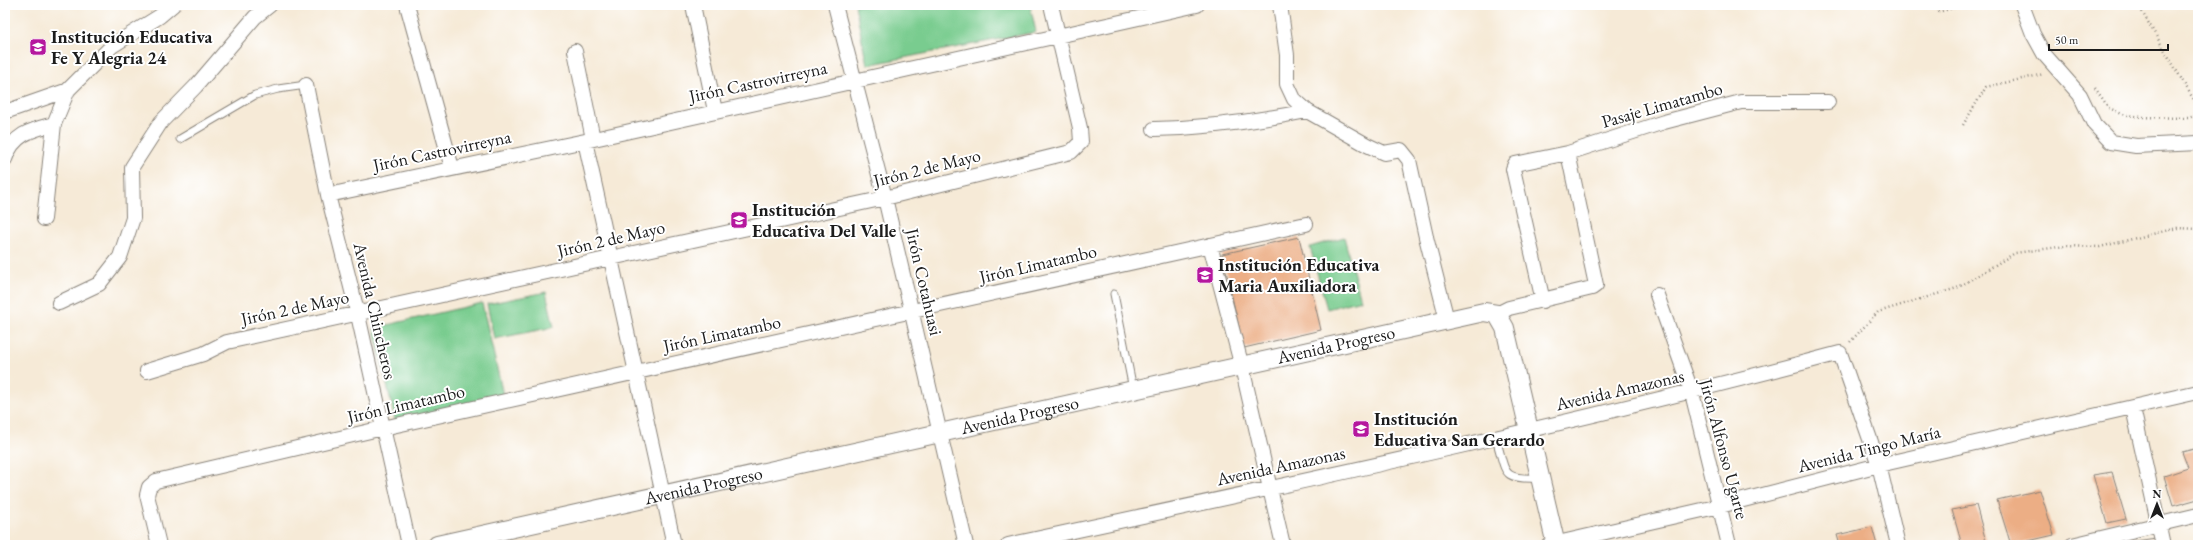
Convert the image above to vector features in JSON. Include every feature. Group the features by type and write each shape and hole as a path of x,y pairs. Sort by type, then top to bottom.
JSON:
{"street":[{"path":"44,219 54,124 68,90 112,46 160,16 173,5"},
{"path":"59,303 99,284 120,257 133,218 132,167 161,122 196,86 255,17 270,5"},
{"path":"407,5 452,168"},
{"path":"693,5 715,111"},
{"name":"Jirón Cotahuasi","path":"835,5 885,198 966,545"},
{"path":"1051,5 1059,35"},
{"name":"Jirón Castrovirreyna","path":"328,194 589,140 1197,5"},
{"path":"1280,5 1287,55 1287,84 1294,98 1307,111 1384,153 1401,150 1409,160 1426,237 1447,320"},
{"path":"2022,5 2033,34 2044,54 2080,95 2094,124 2112,142 2136,146 2198,143"},
{"name":"Jirón 2 de Mayo","path":"147,371 202,354 227,342 358,315 885,198 1071,152 1081,142 1080,128 1059,35"},
{"path":"575,51 589,140 611,259 674,545"},
{"name":"Avenida Chincheros","path":"306,85 328,194 358,315 409,545"},
{"path":"5,112 68,90"},
{"name":"Pasaje Limatambo","path":"1543,301 1513,169 1515,164 1568,153 1664,122 1741,102 1828,102"},
{"path":"1154,129 1214,125 1276,118 1307,111"},
{"path":"5,160 8,150 26,132 54,124"},
{"name":"Avenida Progreso","path":"437,545 1133,389 1242,367 1447,320 1484,312 1497,314 1509,308 1592,288 1596,285 1597,281 1568,153"},
{"name":"Jirón Limatambo","path":"159,545 147,495 149,487 156,481 383,428 912,313 1306,224"},
{"path":"1210,245 1242,367 1283,545"},
{"name":"Jirón Alfonso Ugarte","path":"1657,295 1692,393 1730,545"},
{"path":"1497,314 1505,328 1540,478 1553,544"},
{"path":"1840,353 1879,465 1898,545"},
{"name":"Avenida Amazonas","path":"1008,545 1529,431 1692,393 1840,353"},
{"name":"Avenida Tingo María","path":"1553,544 1720,506 1879,465 2198,392"},
{"path":"2133,408 2163,545"},
{"path":"2072,545 2198,515"}],"lane":[{"path":"180,139 254,95 278,89 306,85"},
{"path":"1114,294 1133,389"},
{"path":"1496,438 1507,474 1512,478 1520,479 1540,478"}],"path":[{"path":"1938,12 1965,5"},
{"path":"2138,5 2198,107"},
{"path":"1963,125 1986,87 2060,71"},
{"path":"2091,84 2109,108 2122,114 2141,117 2189,118 2198,114"},
{"path":"1840,353 1878,312 1957,288 2016,253 2066,246 2100,247 2177,228 2198,228"}],"green space":[{"path":"855,5 1030,5 1036,32 867,65"},
{"path":"1344,237 1361,300 1327,309 1310,247"},
{"path":"546,292 554,327 494,339 487,304"},
{"path":"482,303 504,399 396,424 374,328"}],"building":[{"path":"1299,237 1321,330 1244,348 1222,254"},
{"path":"2198,448 2198,499 2173,506 2164,476 2188,468 2182,452"},
{"path":"2112,472 2126,519 2107,523 2093,475"},
{"path":"2040,490 2054,535 2011,545 1997,500"},
{"path":"1976,505 1987,545 1962,545 1952,510"},
{"path":"1872,527 1877,545 1840,545 1837,535"},
{"path":"2156,538 2157,545 2119,545 2129,542"}],"place":[{"name":"Institución Educativa Fe Y Alegria 24","path":"38,47"},
{"name":"Institución Educativa Del Valle","path":"739,220"},
{"name":"Institución Educativa Maria Auxiliadora","path":"1205,275"},
{"name":"Institución Educativa San Gerardo","path":"1361,429"}]}
